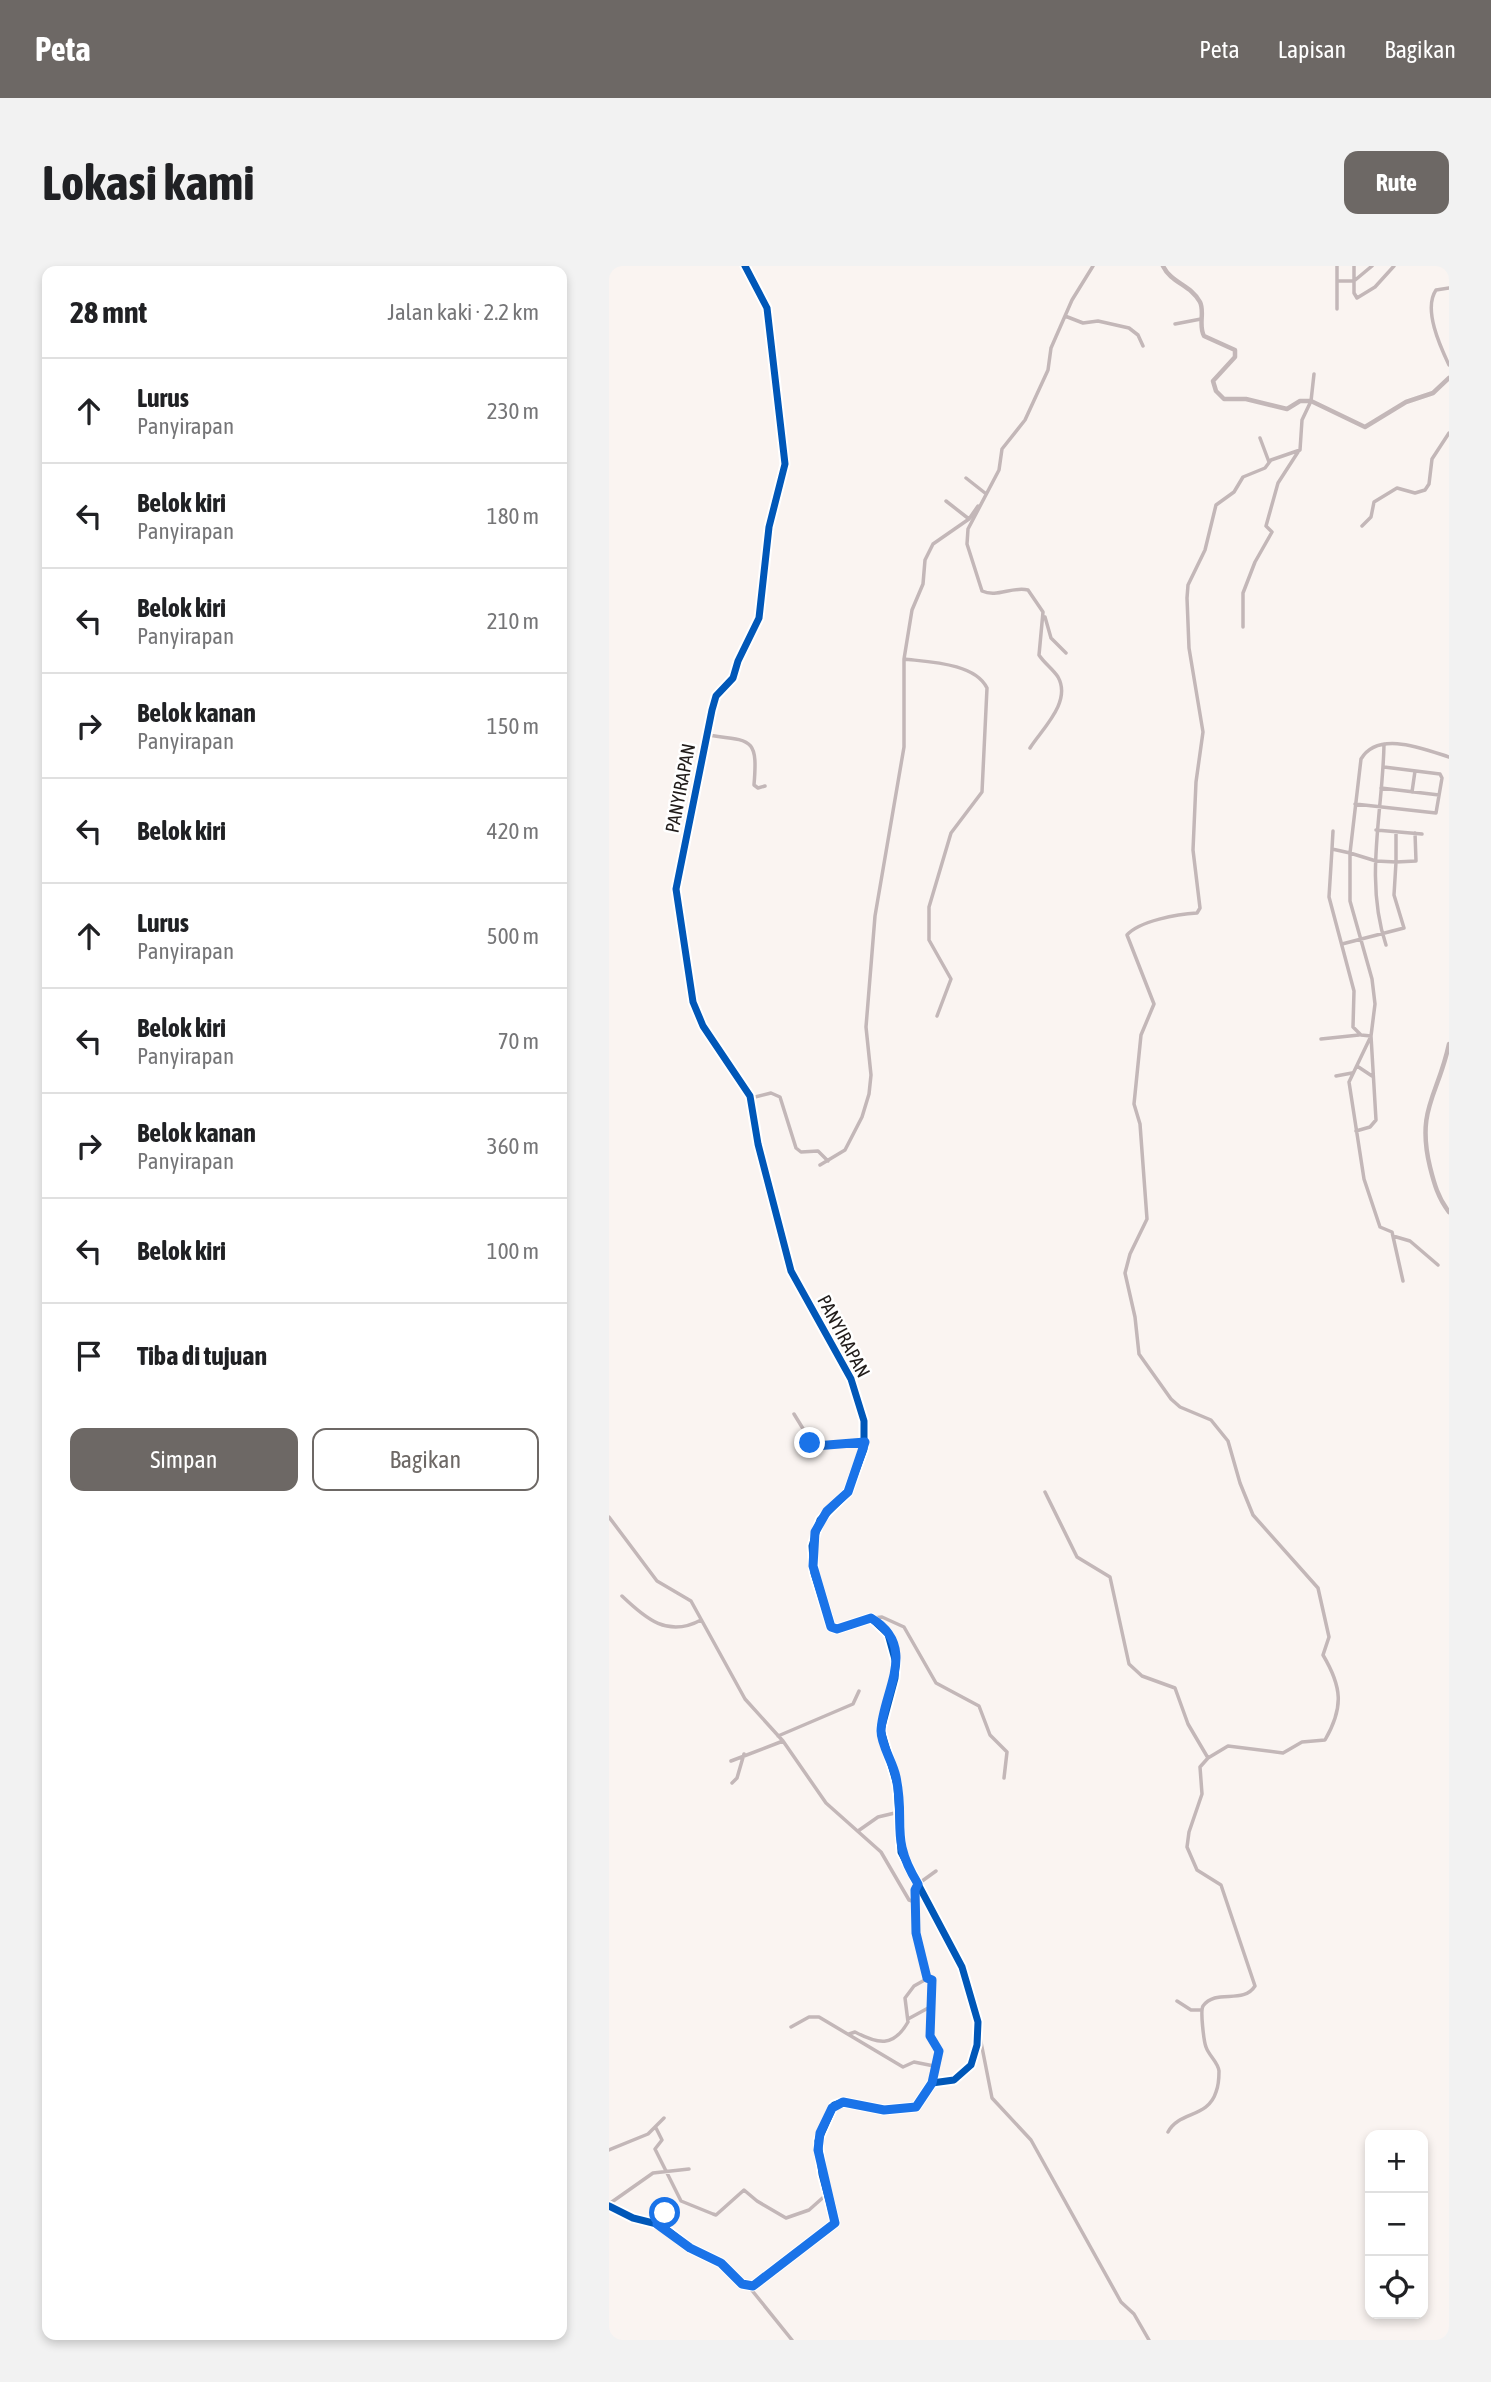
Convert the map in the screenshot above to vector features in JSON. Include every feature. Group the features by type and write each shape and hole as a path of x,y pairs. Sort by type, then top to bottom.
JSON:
{"street":[{"name":"PANYIRAPAN","path":"745,266 767,308 785,464 769,527 759,618 738,661 733,678 716,696 707,734 676,889 678,917 698,1018 751,1098 757,1139 791,1271 851,1379 863,1416 865,1442 848,1492 817,1525 812,1559 831,1627 837,1629 871,1618"},
{"path":"820,1165 845,1150 851,1141 862,1117 870,1088 867,1011 879,887 905,734 904,659 927,555 936,541 969,519 999,470 1002,449 1025,419 1048,370 1051,348 1065,316 1093,266"},
{"path":"1163,266 1172,278 1202,305 1204,336 1235,352 1235,357 1213,381 1221,397 1260,401 1287,408 1300,401 1311,401 1366,427 1406,402 1433,393 1449,378"},
{"path":"1337,266 1337,309"},
{"path":"1354,266 1357,299 1375,287 1394,266"},
{"path":"1338,281 1354,281 1371,266"},
{"path":"1449,288 1436,290 1432,299 1436,334 1449,365"},
{"path":"1065,316 1083,324 1094,321 1129,328 1138,335 1143,346"},
{"path":"1175,324 1201,319"},
{"path":"1243,627 1243,593 1255,562 1272,532 1266,526 1278,485 1300,450 1302,420 1311,401 1314,374"},
{"path":"1363,526 1371,517 1374,502 1392,490 1398,488 1415,493 1425,490 1429,484 1432,459 1449,433"},
{"path":"1260,438 1269,462"},
{"path":"1177,2001 1191,2010 1201,2010 1212,1999 1244,1995 1255,1986 1221,1885 1196,1870 1187,1847 1189,1832 1202,1794 1200,1767 1208,1758 1228,1746 1283,1753 1302,1742 1325,1740 1332,1727 1340,1689 1323,1655 1329,1639 1316,1585 1298,1569 1254,1515 1240,1483 1228,1441 1218,1426 1204,1416 1180,1407 1141,1360 1135,1317 1125,1280 1130,1254 1147,1219 1140,1124 1134,1104 1141,1035 1154,1004 1127,934 1141,925 1175,915 1197,913 1200,908 1193,850 1196,782 1203,732 1189,648 1188,587 1205,550 1216,505 1234,492 1242,477 1265,468 1269,462 1300,450"},
{"path":"966,478 985,493"},
{"path":"946,501 969,519"},
{"path":"978,506 966,540 982,591 992,594 1013,588 1028,590 1043,612 1051,638 1066,653"},
{"path":"1030,748 1054,715 1060,693 1058,678 1039,655 1043,612"},
{"path":"904,659 940,664 976,675 988,688 982,792 951,833 929,908 929,940 951,979 937,1016"},
{"path":"707,734 741,740 752,747 757,757 754,785 758,788 765,786"},
{"path":"1356,1131 1370,1127 1376,1120 1371,1076 1374,991 1350,901 1350,853 1361,759 1370,748 1384,744 1449,757"},
{"path":"1384,744 1384,767 1376,830 1374,901 1386,945"},
{"path":"1355,804 1434,814 1438,810 1440,774 1384,767"},
{"path":"1412,792 1415,771"},
{"path":"1381,788 1439,795"},
{"path":"1376,830 1422,834"},
{"path":"1333,831 1329,897 1354,992 1352,1023 1355,1031 1361,1035"},
{"path":"1342,944 1404,928 1394,895 1396,832"},
{"path":"1332,849 1376,861 1416,861 1415,832"},
{"path":"1321,1039 1371,1036"},
{"path":"1371,1036 1349,1082 1370,1201 1380,1227 1391,1231 1403,1281"},
{"path":"1449,1044 1445,1067 1423,1125 1425,1150 1433,1181 1449,1212"},
{"path":"1357,1066 1371,1076"},
{"path":"1336,1076 1352,1073"},
{"path":"751,1098 771,1093 780,1097 796,1148 801,1152 818,1151 828,1161"},
{"path":"1393,1236 1410,1241 1438,1265"},
{"path":"794,1414 813,1445 865,1442"},
{"path":"1045,1492 1077,1556 1110,1577 1129,1664 1142,1676 1175,1688 1188,1724 1208,1758"},
{"path":"609,1517 654,1578 687,1596 745,1699 783,1741 819,1795 881,1852 909,1900 915,1902"},
{"path":"622,1596 662,1628 678,1628 701,1620"},
{"path":"871,1618 882,1617 904,1627 936,1683 979,1706 990,1735 1007,1752 1004,1778"},
{"path":"871,1618 888,1634 896,1663 895,1678 881,1730 896,1776 901,1852 966,1975 992,2098 1031,2140 1121,2301 1134,2314 1149,2340"},
{"path":"778,1736 853,1704 859,1691"},
{"path":"731,1761 783,1741"},
{"path":"732,1783 737,1779 744,1754"},
{"path":"858,1831 878,1817 899,1812"},
{"path":"750,2288 832,2227 835,2217 827,2194 818,2141 834,2105 843,2102 881,2110 914,2108 932,2083 939,2051 930,2036 932,1980 927,1978 916,1933 915,1902 918,1884 936,1871"},
{"path":"908,2019 905,1998 914,1986 927,1978"},
{"path":"849,2034 855,2032 881,2043 899,2034 908,2019 930,2007"},
{"path":"1168,2132 1179,2120 1204,2110 1217,2089 1219,2071 1206,2046 1201,2010"},
{"path":"791,2026 809,2017 819,2017 904,2067 914,2062 934,2066"},
{"path":"932,2083 954,2080 964,2073 974,2060 979,2035"},
{"path":"609,2150 641,2138 656,2128 664,2118"},
{"path":"656,2128 663,2140 655,2149 681,2201 716,2215 744,2190 757,2202 786,2218 809,2210 827,2194"},
{"path":"689,2169 647,2176 609,2205 633,2218 657,2224 690,2248 721,2263 750,2288 792,2340"},
{"path":"657,2224 665,2216 661,2207"}],"cycle path":[{"path":"609,2206 633,2218 661,2225 690,2248 721,2263 742,2284 753,2286 835,2223 822,2174 818,2141 834,2105 843,2102 884,2110 916,2107 932,2083 954,2080 971,2065 977,2045 978,2022 962,1967 901,1852 897,1785 881,1730 895,1678 896,1663 888,1634 871,1618 837,1629 831,1627 814,1573 812,1546 820,1520 848,1492 864,1449 864,1421 851,1379 791,1271 758,1144 750,1096 703,1026 693,1002 676,889 716,696 733,678 738,661 759,618 769,527 785,464 767,308 745,266"}],"route":[{"path":"665,2213 665,2217 657,2224 690,2248 721,2263 742,2284 750,2288 835,2223 818,2150 820,2133 834,2105 843,2102 884,2110 916,2107 932,2083 937,2062 939,2051 930,2036 932,1980 927,1978 916,1933 915,1890 918,1884 901,1852 896,1776 881,1732 897,1671 894,1649 884,1629 871,1618 861,1619 837,1629 831,1627 812,1559 817,1525 827,1511 848,1492 865,1442 815,1446 810,1443"}]}
